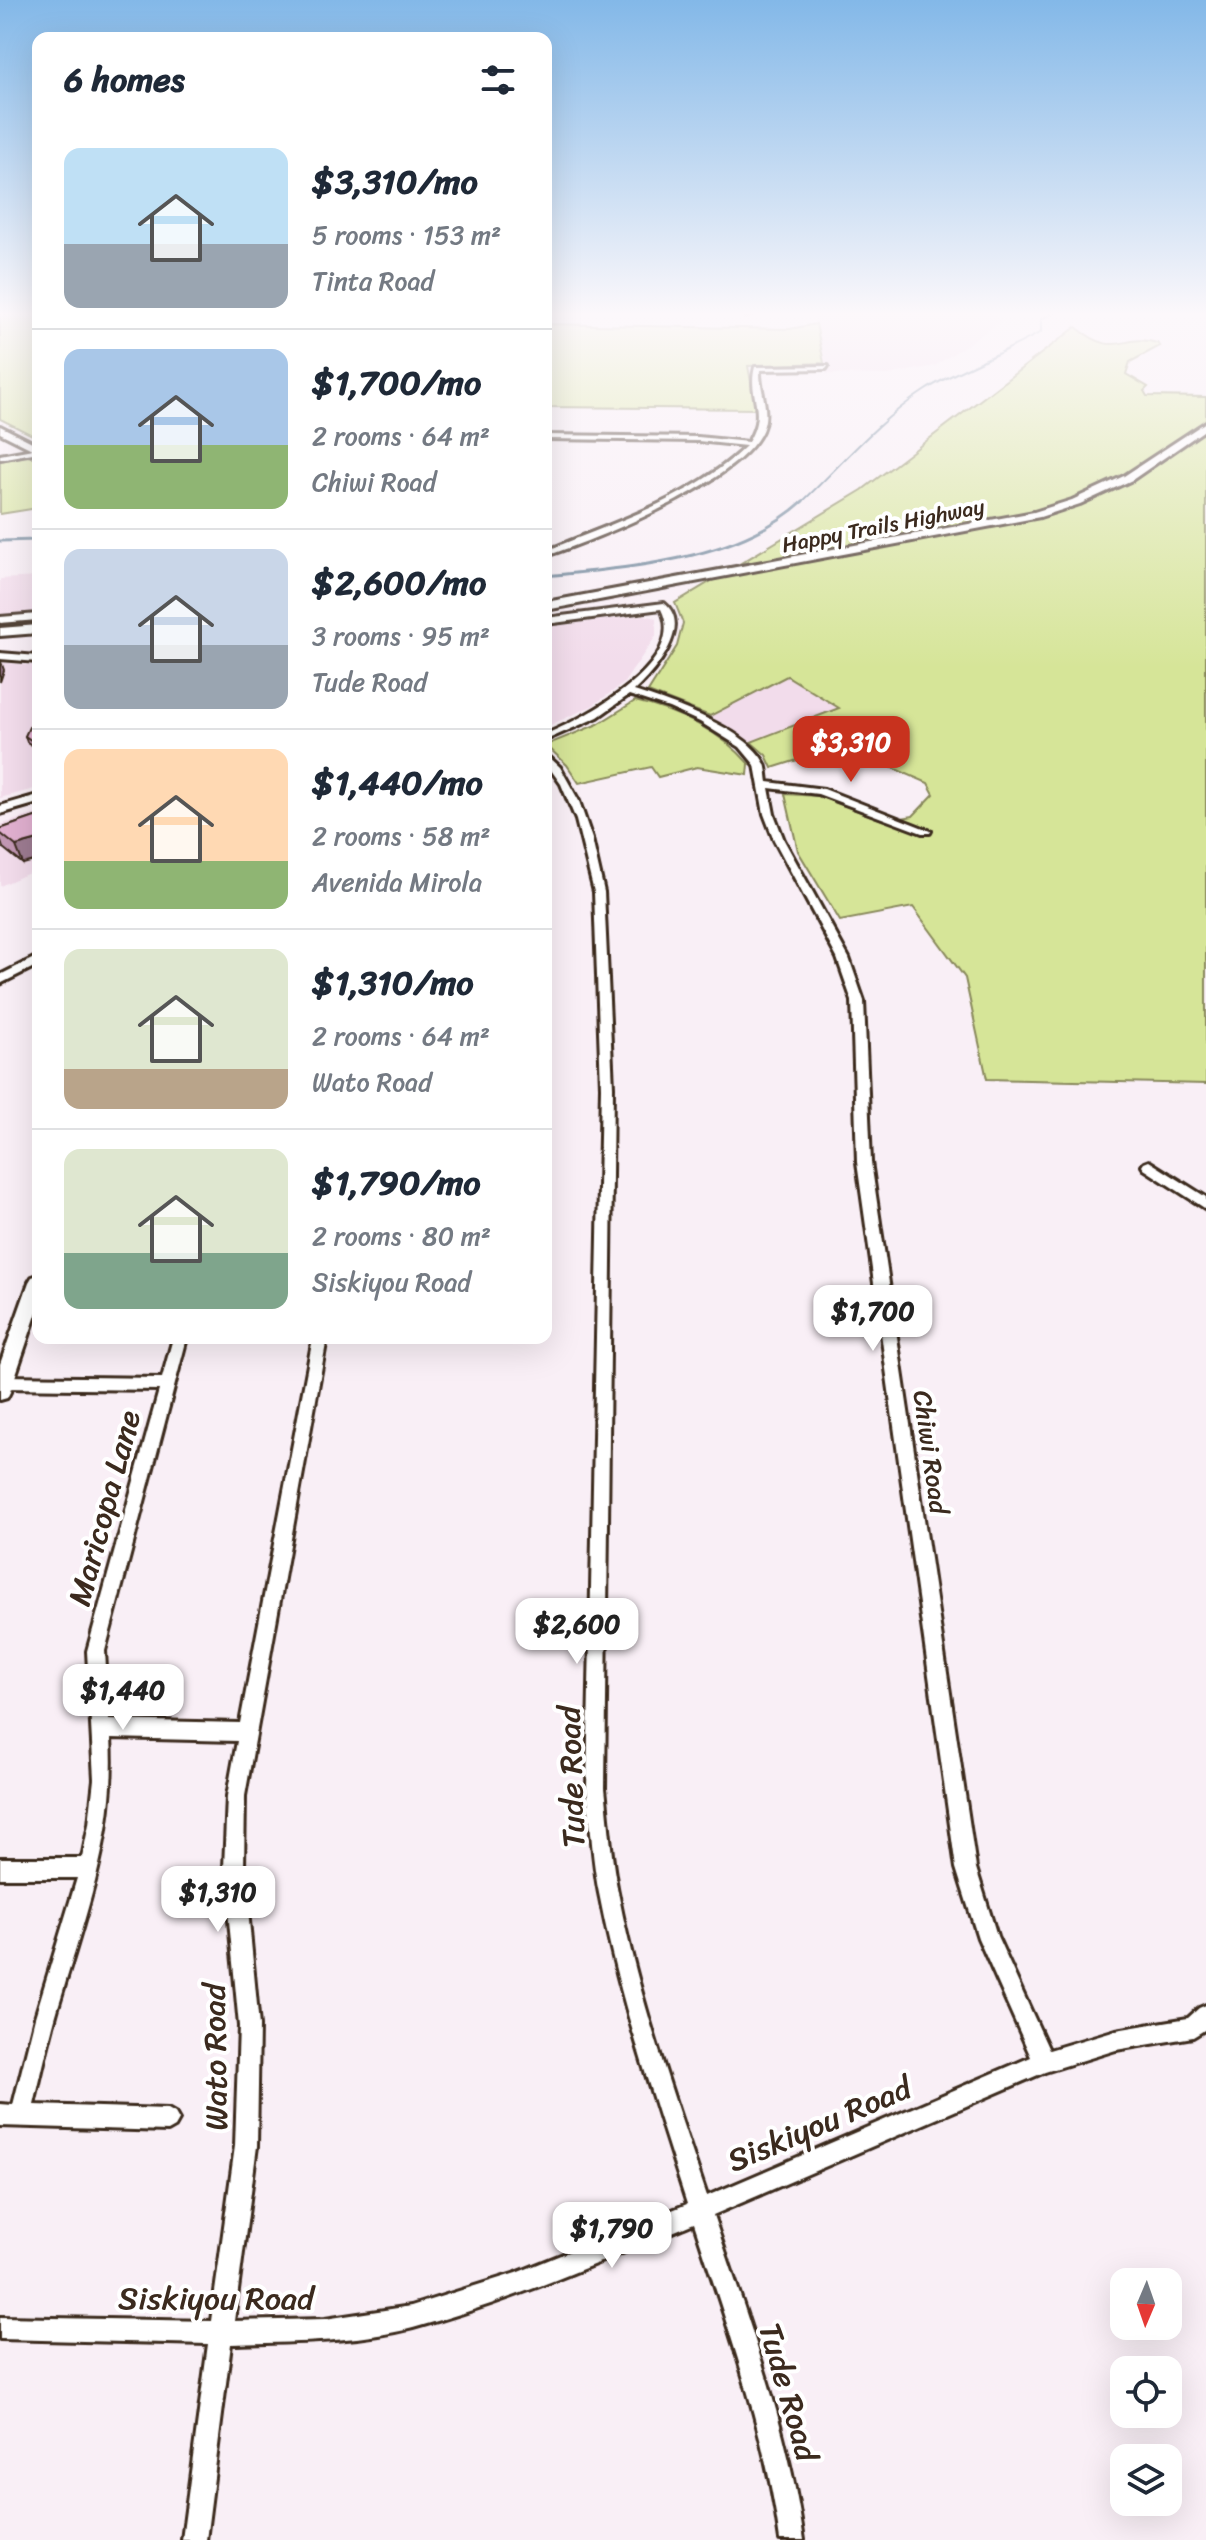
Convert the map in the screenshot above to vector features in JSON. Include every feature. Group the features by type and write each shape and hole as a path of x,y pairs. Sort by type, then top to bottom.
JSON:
{"main road":[{"name":"Happy Trails Highway","path":"552,594 630,583 1022,507 1061,495 1111,473 1181,431"},
{"name":"Happy Trails Highway","path":"552,605 1036,515 1076,502 1128,478 1198,431"},
{"path":"0,632 32,629"},
{"path":"0,642 32,639"}],"street":[{"path":"3,431 32,446"},
{"path":"552,551 705,481 743,455 758,431"},
{"path":"552,437 698,439 750,444"},
{"path":"0,457 32,450"},
{"path":"552,620 664,606 671,617 670,638 631,693 590,718 552,734"},
{"path":"0,620 32,618"},
{"path":"0,656 32,659"},
{"name":"Chiwi Road","path":"631,693 672,706 724,732 743,745 760,764 769,814 779,840 843,958 858,1001 864,1162 966,1868 988,1938 1044,2062"},
{"name":"Tude Road","path":"552,764 566,780 593,862 599,892 607,1087 596,1788 608,1893 626,1973 700,2210 764,2400 787,2496 792,2540"},
{"path":"765,785 820,791 926,831"},
{"path":"0,810 32,801"},
{"path":"0,980 32,963"},
{"path":"1149,1166 1206,1204"},
{"path":"32,1299 1,1385 168,1384"},
{"name":"Maricopa Lane","path":"10,2116 78,1915 90,1868 102,1799 102,1729 96,1696 96,1651 178,1344"},
{"name":"Wato Road","path":"194,2540 246,2146 249,2026 234,1868 236,1796 319,1344"},
{"path":"102,1729 247,1732"},
{"path":"0,1868 90,1868"},
{"name":"Siskiyou Road","path":"0,2328 222,2333 325,2330 411,2317 516,2284 700,2210 1044,2062 1116,2040 1202,2026"},
{"path":"10,2116 168,2120"}],"shaded area":[{"path":"32,577 32,614 0,616 0,579"},
{"path":"645,615 656,618 656,636 623,684 592,706 552,724 552,626"},
{"path":"0,662 32,665 32,790 0,798"},
{"path":"786,676 840,708 751,742 710,716"},
{"path":"32,815 32,872 0,886 0,825"}],"green space":[{"path":"940,431 1206,431 1206,1084 987,1079 965,978 913,907 840,921 798,851 785,794 819,796 885,821 913,816 934,794 928,783 842,746 772,768 766,755 751,742 839,708 787,676 710,716 648,692 677,646 683,623 675,603 862,490"},
{"path":"32,457 32,509 0,514 0,461"},
{"path":"635,701 667,710 712,732 738,752 749,764 748,775 697,767 658,777 651,767 579,783 552,751 552,743 598,724"}],"building":[{"path":"32,726 32,741 25,736"},
{"path":"32,818 32,842 16,846 0,833 0,829"}],"waterway":[{"path":"801,503 874,431"},
{"path":"552,575 647,564 715,549 747,537 803,501"},
{"path":"0,541 32,540"}]}
